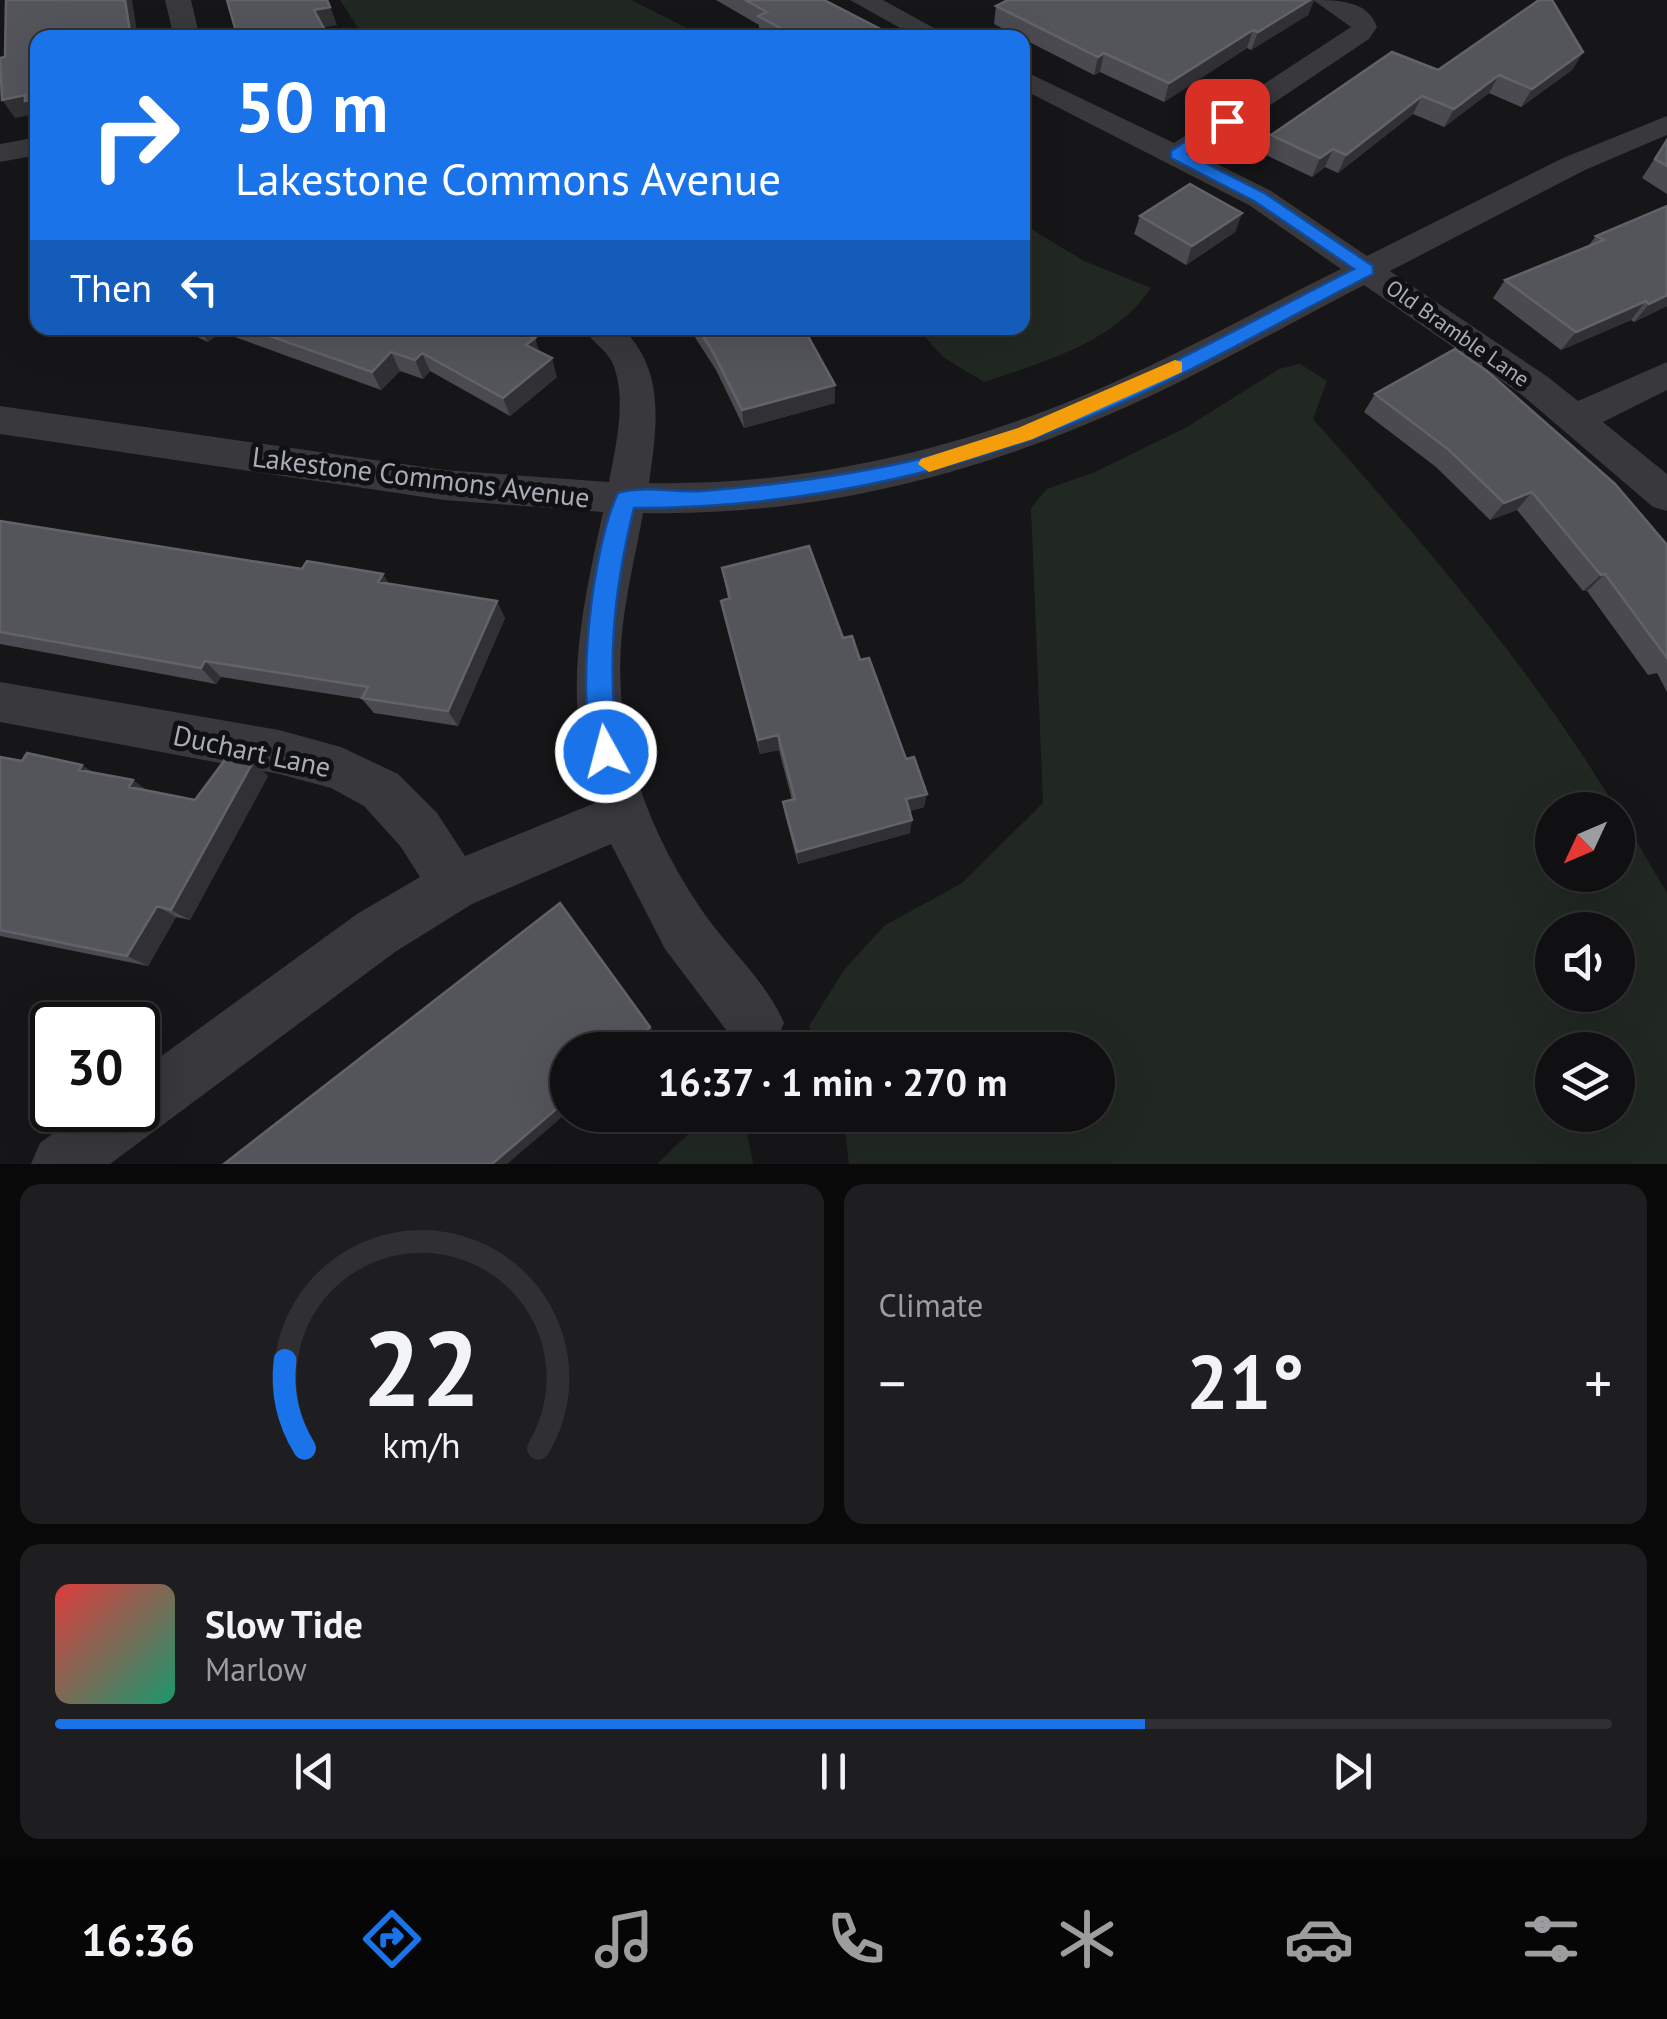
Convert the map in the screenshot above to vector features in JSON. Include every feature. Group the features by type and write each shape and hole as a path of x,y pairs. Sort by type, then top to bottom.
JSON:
{"street":[{"path":"178,0 185,30"},
{"path":"863,0 923,30"},
{"path":"1177,154 1360,32 1364,27 1362,20 1326,0"},
{"name":"Old Bramble Lane","path":"1030,82 1260,198 1577,418 1667,496"},
{"name":"Lakestone Commons Avenue","path":"0,420 444,485 625,499 696,500 808,489 930,464 1026,434 1122,394 1574,164 1667,126"},
{"path":"0,153 30,147"},
{"path":"606,335 631,363 638,414 600,634 598,690 606,752 622,815 664,901 700,959 756,1023"},
{"path":"1577,418 1667,375"},
{"name":"Duchart Lane","path":"0,702 279,752 341,769 381,790 419,830 454,886"},
{"path":"160,1091 376,933 454,886 622,815"},
{"path":"61,1164 105,1132"}],"shaded area":[{"path":"340,0 631,0 691,30 359,30"},
{"path":"1030,228 1084,261 1151,288 1136,307 1098,336 1054,358 984,382 943,357 923,335 1030,335"},
{"path":"1300,364 1327,381 1313,419 1435,560 1549,706 1584,758 1606,792 1535,792 1535,892 1635,892 1635,839 1667,893 1667,1164 849,1164 845,1132 1115,1132 1115,1032 812,1032 809,1026 844,970 884,926 962,883 1043,803 1031,508 1047,489 1095,472 1187,427 1279,369"},
{"path":"690,1132 747,1132 753,1164 657,1164"}],"building":[{"path":"6,0 125,0 130,30 30,30 30,100 25,101 25,95 2,100 0,58 5,57"},
{"path":"227,0 327,0 330,7 314,10 325,30 236,30"},
{"path":"745,0 824,0 882,30 784,30 758,16 767,12"},
{"path":"1008,0 1310,0 1258,32 1253,30 1169,83 1104,53 1098,57 996,6"},
{"path":"1539,0 1552,0 1583,52 1532,89 1499,75 1454,109 1422,96 1346,155 1333,149 1320,158 1271,135 1392,52 1438,70"},
{"path":"1667,140 1667,166 1655,159"},
{"path":"1190,184 1242,213 1192,246 1140,216"},
{"path":"1667,206 1667,295 1649,304 1646,301 1576,332 1505,280 1604,240 1596,236"},
{"path":"267,335 526,335 535,338 526,345 552,358 503,398 422,353 415,360 391,352 372,372"},
{"path":"702,335 807,335 835,385 742,410"},
{"path":"1455,349 1487,371 1615,484 1667,545 1667,658 1605,574 1601,575 1532,492 1504,503 1449,450 1375,394"},
{"path":"0,521 302,569 307,561 383,574 378,582 497,601 448,711 362,698 368,687 205,661 201,668 0,632"},
{"path":"809,546 843,638 852,636 860,660 869,658 906,759 914,757 927,794 906,799 912,820 797,852 783,802 795,799 778,735 758,740 721,601 730,598 722,568"},
{"path":"27,753 82,765 79,770 133,780 129,787 195,800 227,757 253,762 171,910 157,906 127,956 0,930 0,757 22,761"},
{"path":"560,903 650,1027 644,1032 550,1032 550,1114 492,1164 224,1164"}],"slow traffic":[{"path":"929,464 1026,434 1175,367"}],"route":[{"path":"606,752 598,690 600,634 612,552 625,499 696,500 808,489 930,464 1026,434 1122,394 1367,270 1260,198 1177,154 1227,121"}]}
